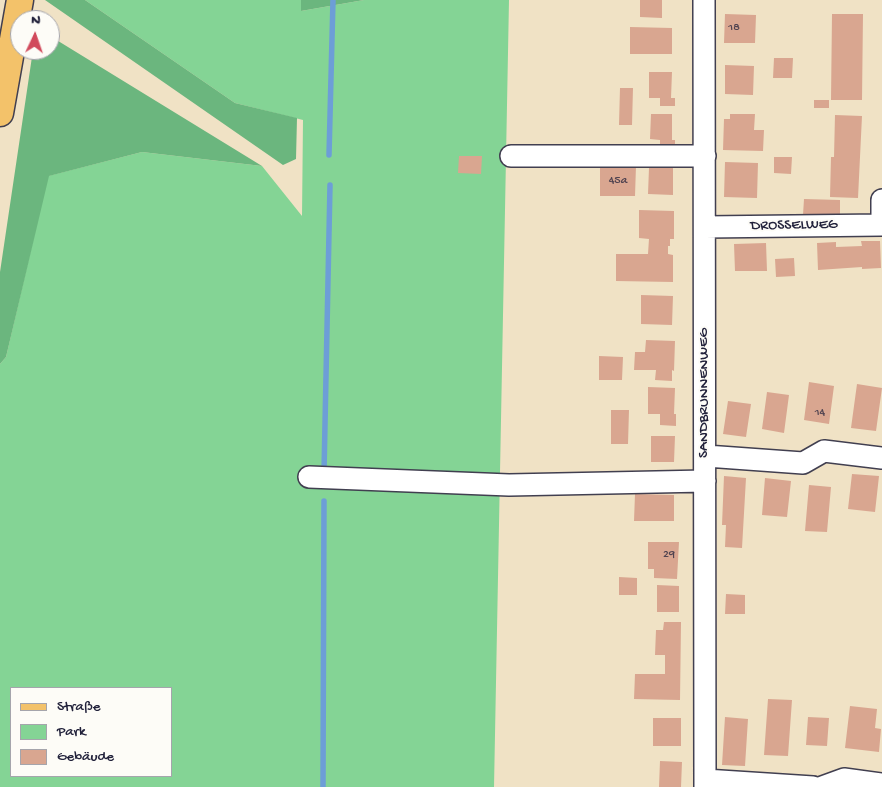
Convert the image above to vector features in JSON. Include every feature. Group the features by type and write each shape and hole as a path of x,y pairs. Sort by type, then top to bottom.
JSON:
{"main road":[{"path":"0,113 20,0"}],"street":[{"name":"SANDBRUNNENWEG","path":"704,0 705,784"},
{"path":"511,156 705,156"},
{"path":"882,200 882,226"},
{"name":"DROSSELWEG","path":"705,227 882,226"},
{"path":"706,456 803,463 824,451 882,458"},
{"path":"309,477 509,485 705,480"},
{"path":"822,787 844,779 882,784"},
{"path":"705,784 812,787"}],"green space":[{"path":"45,0 85,0 235,103 297,118 296,159 283,165"},
{"path":"85,0 301,0 301,11 364,0 509,0 494,787 0,787 0,364 6,357 48,176 142,152 262,166 302,216 303,120 235,103"},
{"path":"301,0 364,0 301,11"},
{"path":"60,42 262,166 142,152 49,176 6,357 0,364 0,272 32,60 60,60"}],"building":[{"path":"640,0 662,0 662,18 640,17"},
{"path":"725,14 756,15 755,43 724,43"},
{"path":"832,14 863,14 862,100 831,100"},
{"path":"630,27 672,28 672,54 630,54"},
{"path":"774,58 793,58 792,78 773,78"},
{"path":"725,65 754,66 753,95 725,94"},
{"path":"649,72 672,72 671,98 675,98 675,106 660,106 660,98 649,98"},
{"path":"620,88 633,88 632,125 619,125"},
{"path":"814,100 829,100 829,108 814,108"},
{"path":"651,114 672,114 672,140 675,140 675,149 660,148 660,140 650,139"},
{"path":"730,114 755,114 754,130 764,130 763,151 723,150 724,119 730,119"},
{"path":"835,115 862,116 858,198 830,197 831,157 834,157"},
{"path":"459,156 482,156 481,174 458,173"},
{"path":"774,157 792,157 791,174 774,173"},
{"path":"725,162 758,163 757,198 724,197"},
{"path":"600,166 636,166 635,196 600,196"},
{"path":"649,168 673,168 673,195 648,194"},
{"path":"804,199 840,200 840,215 803,215"},
{"path":"639,210 674,211 674,239 670,239 670,246 668,246 668,254 673,255 673,282 616,281 616,254 648,254 649,239 639,238"},
{"path":"861,241 880,241 881,268 862,269 862,267 818,270 817,243 836,242 836,247 862,246"},
{"path":"766,243 767,271 735,271 734,244"},
{"path":"794,258 795,276 776,277 775,259"},
{"path":"641,295 673,296 672,325 641,324"},
{"path":"646,340 675,341 672,381 655,380 656,370 634,370 635,352 645,352"},
{"path":"599,356 623,357 622,380 599,380"},
{"path":"809,382 834,386 829,424 804,420"},
{"path":"857,384 882,388 876,431 851,428"},
{"path":"648,387 675,388 674,414 676,414 676,426 660,425 660,414 648,414"},
{"path":"767,392 789,395 784,433 762,429"},
{"path":"728,401 751,404 746,437 723,434"},
{"path":"611,410 629,410 628,444 611,444"},
{"path":"651,436 675,436 674,462 651,462"},
{"path":"852,474 879,476 875,512 848,509"},
{"path":"724,476 746,478 742,548 725,547 726,525 722,525"},
{"path":"765,478 791,481 787,517 762,515"},
{"path":"809,485 831,487 827,532 805,531"},
{"path":"635,494 674,495 674,521 634,521"},
{"path":"648,542 679,542 677,579 654,578 654,569 648,569"},
{"path":"619,577 637,578 637,595 619,595"},
{"path":"657,585 679,586 679,612 657,612"},
{"path":"726,594 745,595 745,614 725,614"},
{"path":"664,622 681,622 680,700 634,699 635,674 665,674 665,655 655,655 656,630 663,630"},
{"path":"768,699 792,700 788,756 764,755"},
{"path":"850,706 877,709 875,728 881,729 879,752 845,748"},
{"path":"725,717 748,719 745,766 722,765"},
{"path":"808,717 829,718 827,746 806,745"},
{"path":"653,718 681,718 681,746 653,746"},
{"path":"660,761 682,762 681,787 659,787"}],"waterway":[{"path":"329,155 333,0"},
{"path":"324,472 330,185"},
{"path":"323,787 324,501"}]}
